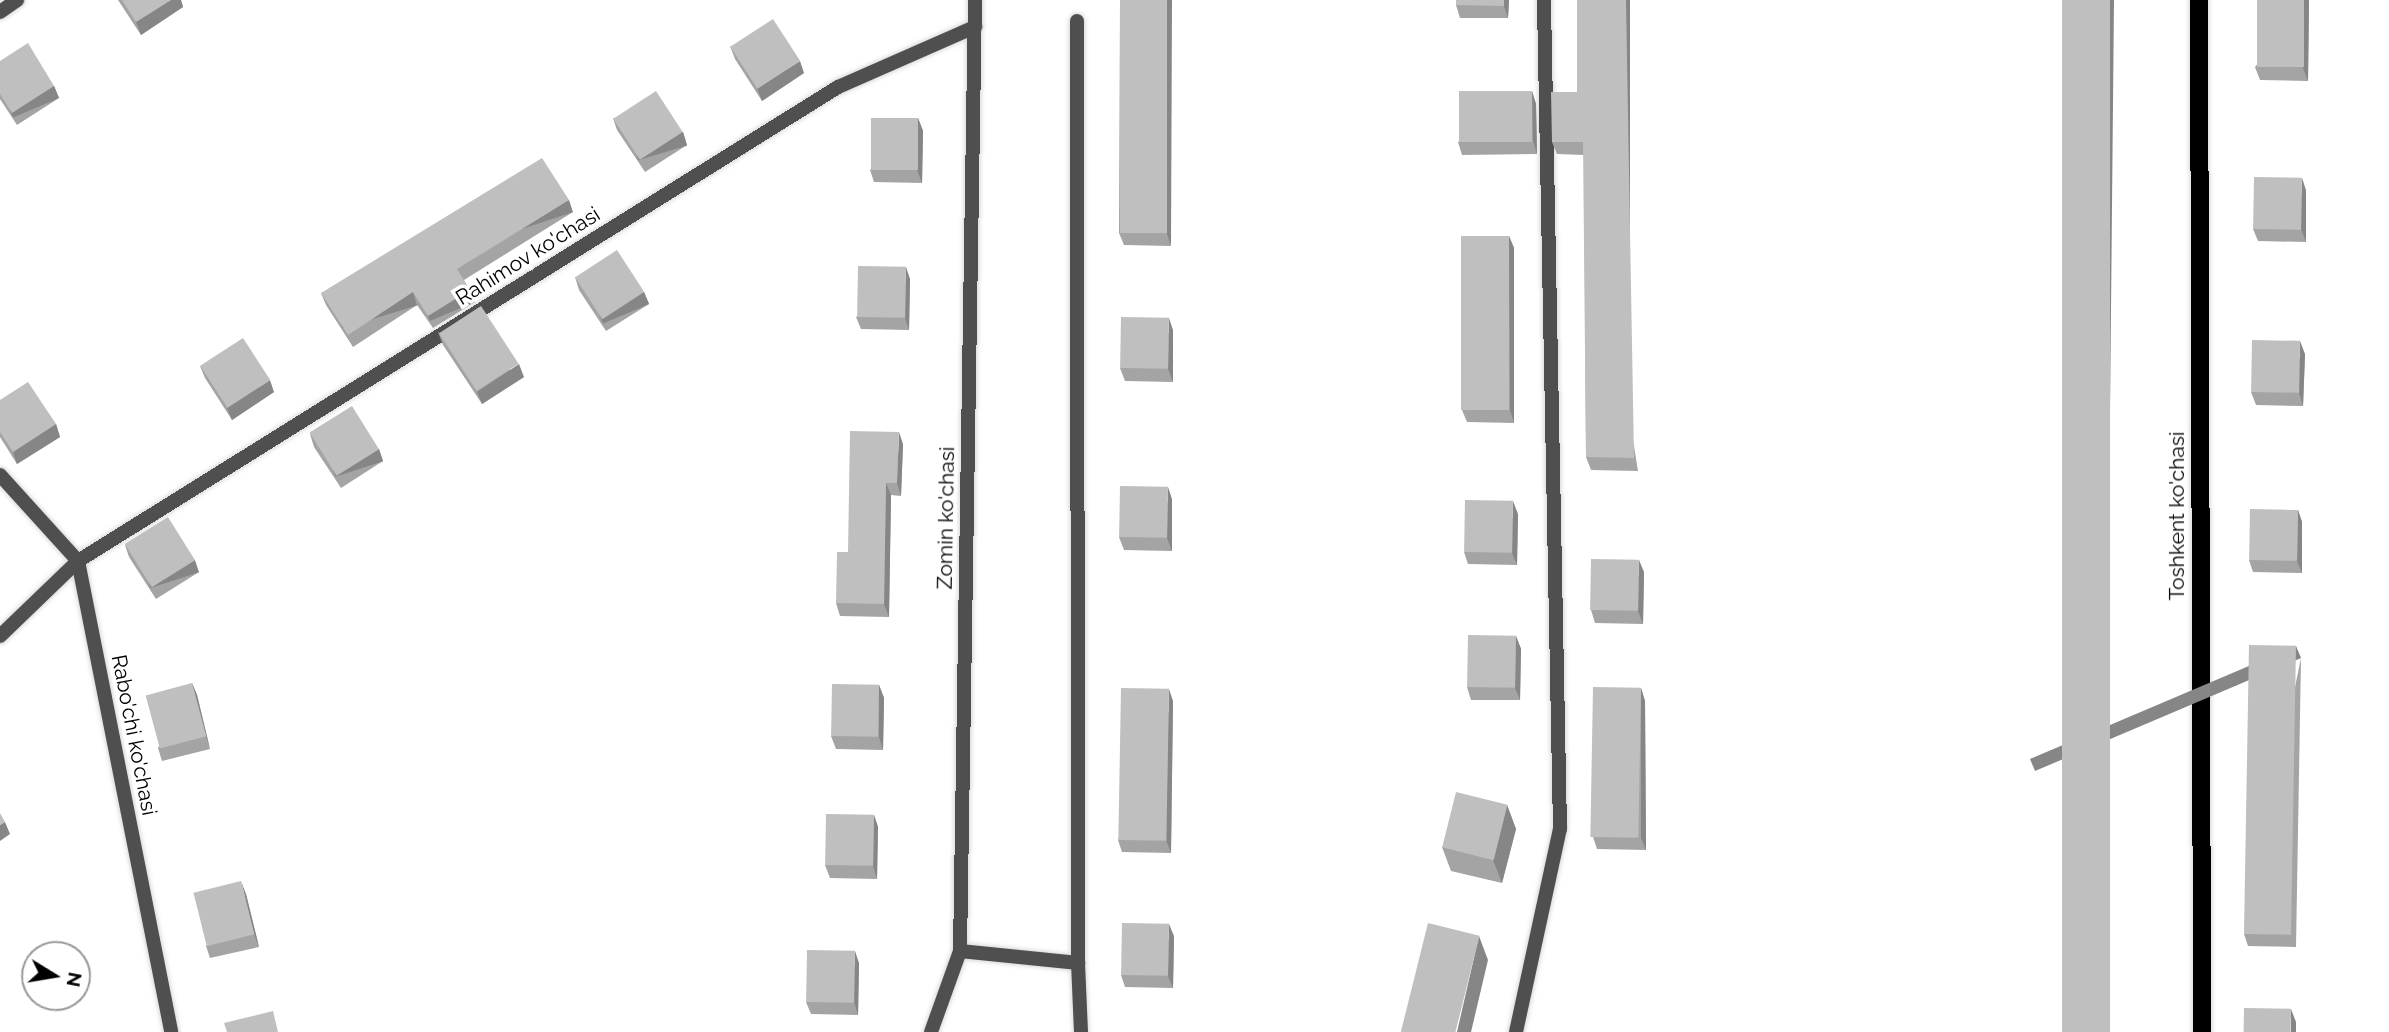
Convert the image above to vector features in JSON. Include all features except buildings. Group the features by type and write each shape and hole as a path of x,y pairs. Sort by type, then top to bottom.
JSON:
{"main road":[{"name":"Toshkent ko'chasi","path":"2199,0 2202,1032"}],"street":[{"path":"0,12 17,0"},
{"name":"Zomin ko'chasi","path":"931,1032 960,951 975,0"},
{"path":"1516,1032 1560,829 1544,0"},
{"path":"1077,20 1078,963 1081,1032"},
{"name":"Rahimov ko'chasi","path":"0,636 78,561 838,88 975,26"},
{"path":"0,475 78,561"},
{"name":"Rabo'chi ko'chasi","path":"78,561 171,1032"},
{"path":"960,951 1078,963"}]}
